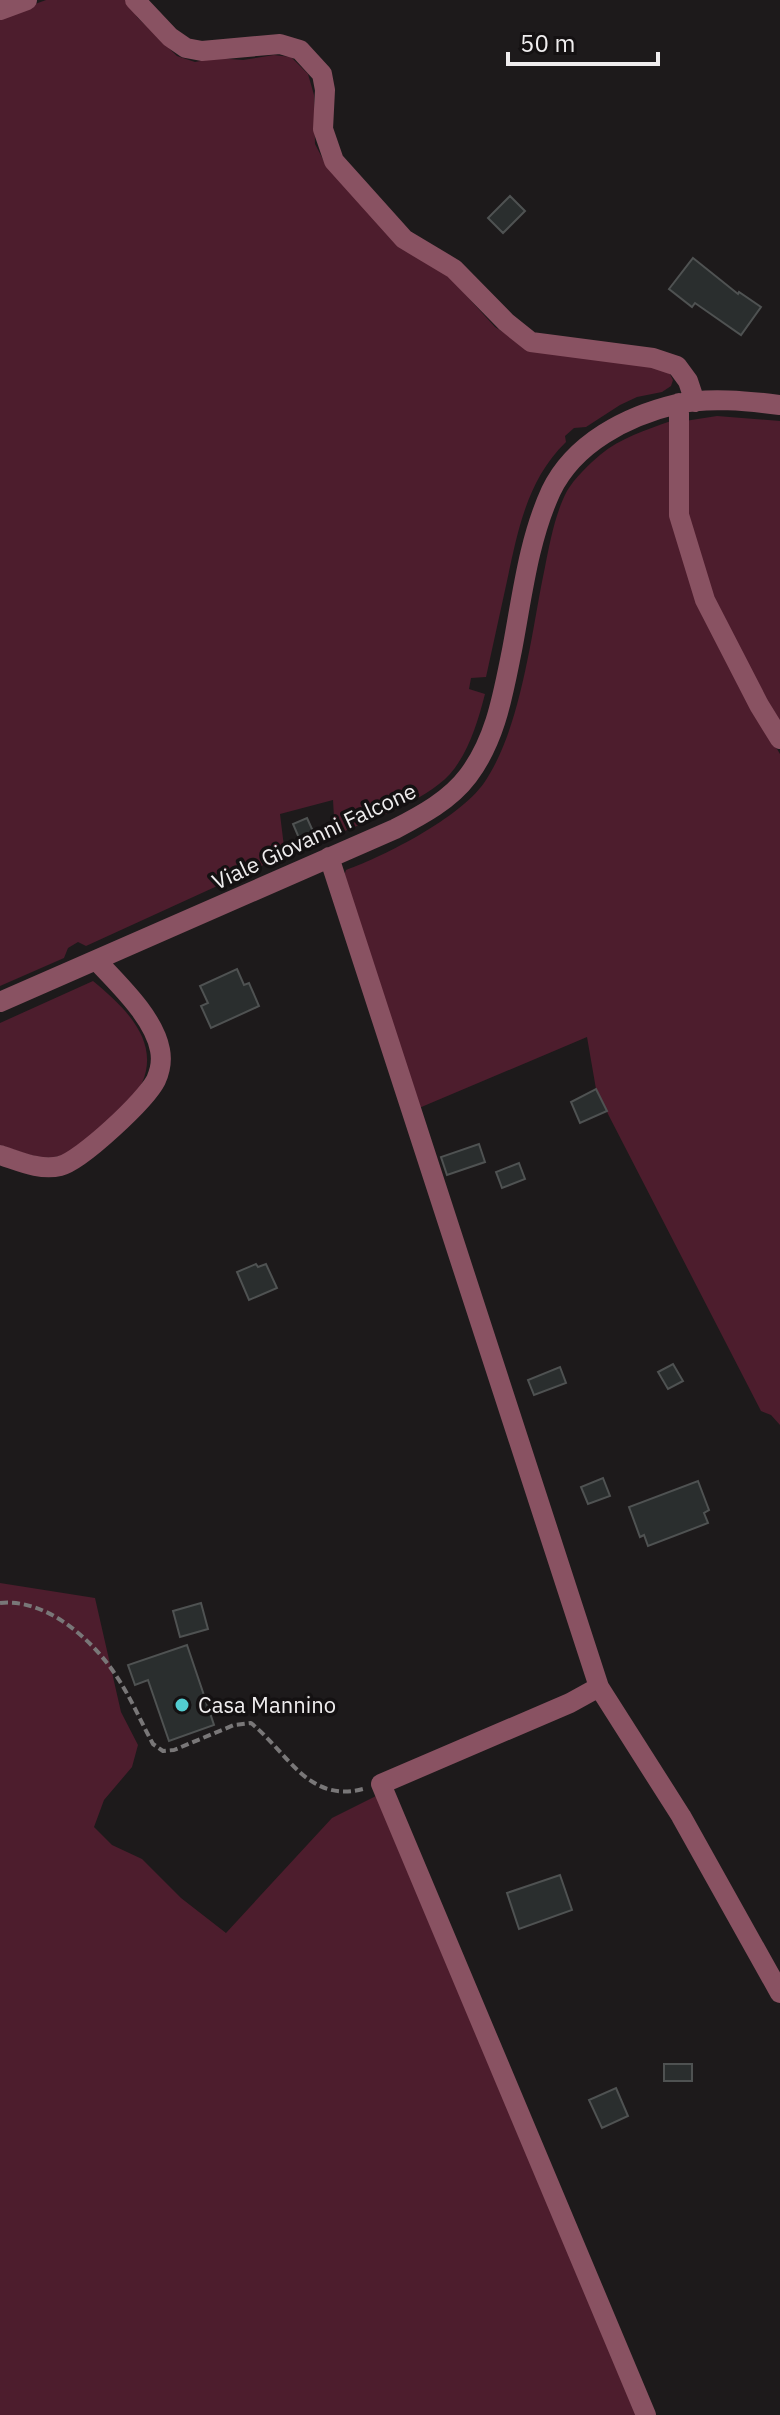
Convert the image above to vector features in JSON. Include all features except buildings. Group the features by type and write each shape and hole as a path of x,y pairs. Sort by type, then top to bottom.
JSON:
{"street":[{"path":"0,10 27,0"},
{"path":"135,0 170,37 186,48 202,51 280,44 300,50 322,74 325,90 323,129 334,161 404,239 454,269 506,322 531,342 653,358 677,366 688,381 679,515 705,600 780,739"},
{"path":"687,403 780,405"},
{"name":"Viale Giovanni Falcone","path":"0,1002 421,816 455,791 468,776 491,736 501,704 534,539 553,488 578,454 595,440 639,417 687,403"},
{"path":"329,857 599,1687 681,1816 780,1993"},
{"path":"0,1155 48,1167 76,1160 140,1101 155,1083 161,1068 155,1036 134,1000 96,960"},
{"path":"599,1687 570,1703 381,1784 646,2415"}],"path":[{"path":"0,1603 24,1604 50,1614 88,1642 117,1676 153,1744 163,1751 174,1750 234,1725 251,1723 311,1782 328,1791 348,1793 381,1784"}],"shaded area":[{"path":"46,0 127,0 137,17 177,56 195,62 216,58 291,57 308,74 314,95 315,144 327,167 442,269 495,327 527,347 652,365 670,374 673,380 671,386 662,392 637,397 586,427 574,428 565,436 566,442 542,473 520,525 486,677 471,678 469,689 485,694 476,725 457,765 439,784 396,809 335,835 333,800 280,814 285,855 86,946 78,942 68,948 64,958 0,986 0,17"},
{"path":"717,416 780,421 780,729 710,599 687,517 685,421"},
{"path":"671,421 674,519 753,708 780,754 780,1425 771,1415 761,1411 609,1116 596,1089 587,1037 419,1108 343,879 346,870 401,845 440,822 473,796 484,783 508,735 524,679 551,538 567,491 582,472 608,449"},
{"path":"93,981 127,1013 143,1038 147,1067 142,1083 120,1109 71,1152 44,1157 0,1145 0,1023"},
{"path":"0,1583 95,1598 121,1712 138,1745 132,1767 104,1800 94,1827 112,1845 142,1859 181,1898 226,1933 332,1818 378,1795 639,2415 0,2415"}],"place":[{"name":"Casa Mannino","path":"182,1705"}]}
